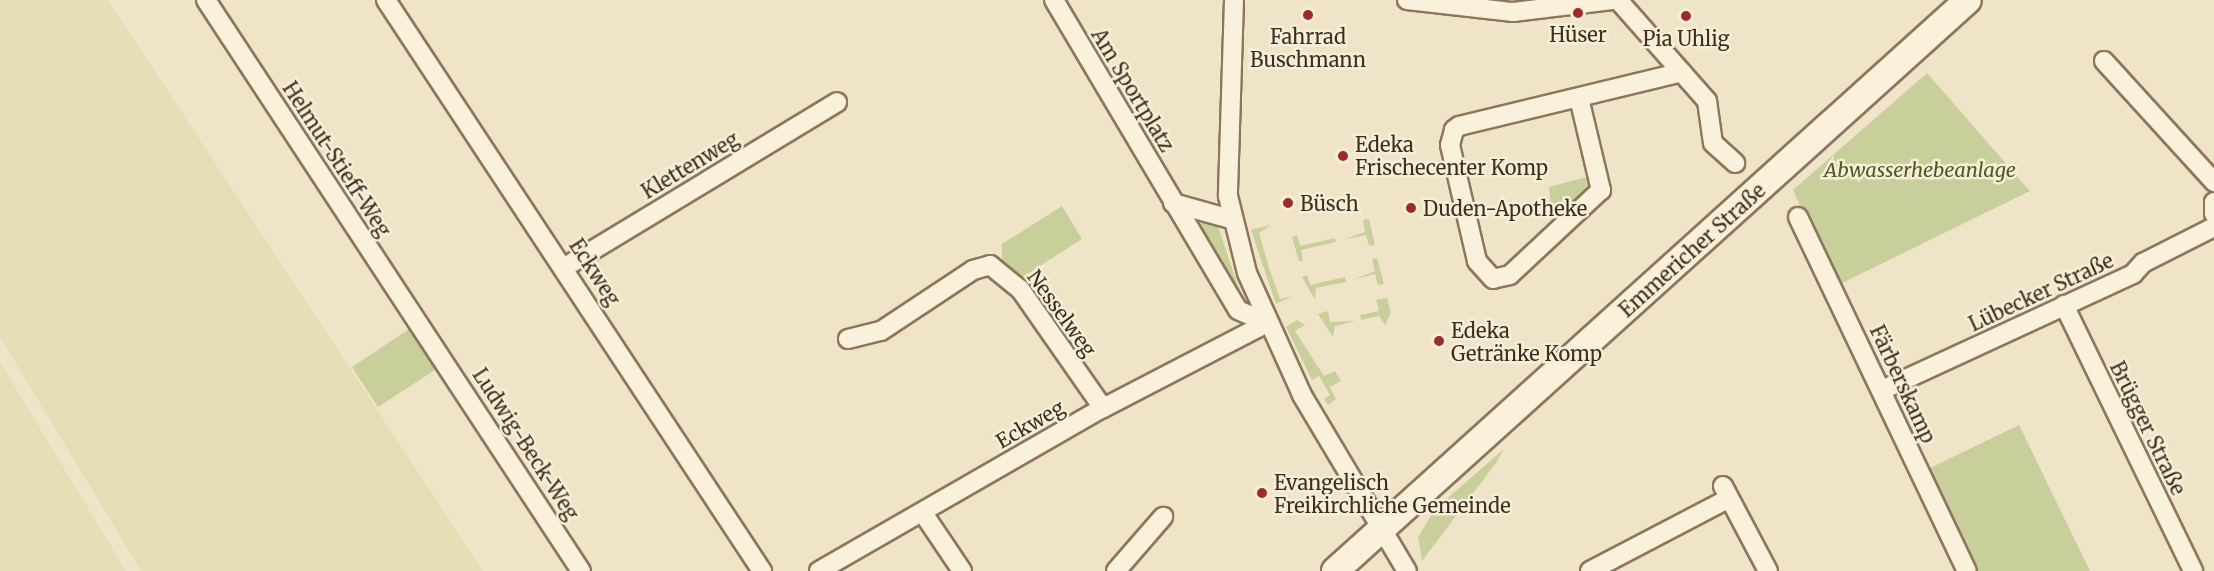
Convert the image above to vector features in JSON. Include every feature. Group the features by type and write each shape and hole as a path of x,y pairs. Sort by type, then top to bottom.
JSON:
{"main road":[{"name":"Emmericher Straße","path":"1335,571 1968,0"}],"street":[{"name":"Helmut-Stieff-Weg","path":"206,0 434,341"},
{"name":"Eckweg","path":"386,0 565,267 762,571"},
{"name":"Am Sportplatz","path":"1054,0 1238,310 1267,323"},
{"path":"1234,0 1227,104 1228,196 1234,220 1267,323 1307,405 1407,571"},
{"path":"1407,0 1513,12 1616,0 1707,101 1713,143 1735,163"},
{"path":"2104,61 2214,182"},
{"path":"1579,98 1602,190 1510,275 1493,279 1477,261 1450,137 1459,126 1682,72"},
{"name":"Klettenweg","path":"565,267 837,102"},
{"path":"2214,202 2214,214"},
{"path":"1173,203 1234,220"},
{"name":"Färberskamp","path":"1798,217 1967,571"},
{"name":"Lübecker Straße","path":"1882,390 2064,305 2214,228"},
{"name":"Nesselweg","path":"848,339 881,331 973,270 990,265 1020,289 1103,408"},
{"name":"Brügger Straße","path":"2064,305 2193,571"},
{"name":"Eckweg","path":"819,571 1103,408 1267,323"},
{"name":"Ludwig-Beck-Weg","path":"434,341 581,571"},
{"path":"1590,571 1615,567 1725,493 1768,571"},
{"path":"923,513 962,571"},
{"path":"1116,571 1163,517"}],"shaded area":[{"path":"0,0 108,0 483,571 141,571 0,337"},
{"path":"0,362 126,571 0,571"}],"green space":[{"name":"Abwasserhebeanlage","path":"1927,73 2030,191 1836,286 1793,190"},
{"path":"1590,176 1591,187 1552,225 1549,187"},
{"path":"1062,206 1082,239 1021,278 1002,264 1002,244"},
{"path":"1369,219 1375,245 1369,246 1366,235 1343,240 1365,232 1363,220"},
{"path":"1204,220 1218,226 1244,304 1195,233"},
{"path":"1271,225 1259,233 1269,268 1280,299 1292,296 1276,304 1251,230"},
{"path":"1297,235 1300,246 1335,238 1336,242 1301,250 1303,261 1299,261 1292,237"},
{"path":"1377,258 1384,284 1378,285 1375,274 1352,280 1375,271 1372,259"},
{"path":"1307,275 1310,285 1345,277 1346,282 1316,288 1315,300 1302,277"},
{"path":"1387,298 1391,313 1385,325 1379,316 1361,320 1360,315 1379,311 1376,300"},
{"path":"1328,311 1330,322 1356,321 1335,326 1333,337 1318,314"},
{"path":"1297,320 1305,325 1295,331 1324,376 1335,371 1341,381 1330,387 1336,399 1328,405 1324,399 1330,395 1319,376 1312,380 1286,327"},
{"path":"415,325 441,366 378,407 352,367"},
{"path":"2019,425 2090,571 1972,571 1924,471"},
{"path":"1504,449 1496,463 1422,561 1418,537 1435,509"}],"place":[{"name":"Hüser","path":"1578,13"},
{"name":"Fahrrad Buschmann","path":"1308,15"},
{"name":"Pia Uhlig","path":"1686,16"},
{"name":"Edeka Frischecenter Komp","path":"1343,156"},
{"name":"Büsch","path":"1288,203"},
{"name":"Duden-Apotheke","path":"1411,208"},
{"name":"Edeka Getränke Komp","path":"1439,341"},
{"name":"Evangelisch Freikirchliche Gemeinde","path":"1262,493"}]}
